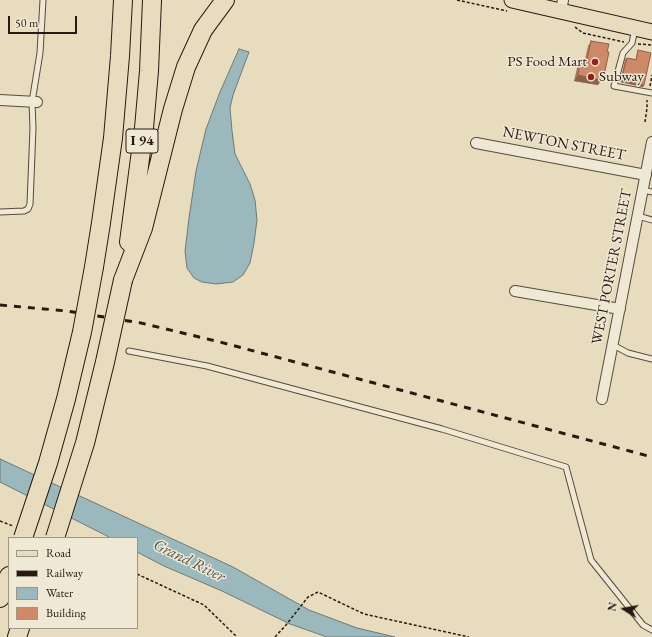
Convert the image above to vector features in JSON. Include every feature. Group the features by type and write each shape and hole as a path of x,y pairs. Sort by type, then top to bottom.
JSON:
{"highway":[{"name":"I 94","path":"23,537 48,463 66,399 82,332 94,267 113,138 120,56 122,0"},
{"name":"I 94","path":"55,537 85,443 123,280 144,128 149,70 152,0"},
{"path":"123,280 138,244 173,109 186,67 204,30 225,0"},
{"path":"0,598 8,578"}],"main road":[{"path":"510,6 562,6 652,32"}],"street":[{"path":"0,100 34,102"},
{"name":"WEST PORTER STREET","path":"602,398 638,216 647,191 646,175 652,142"},
{"name":"NEWTON STREET","path":"476,143 646,175"},
{"path":"515,291 620,310"}],"lane":[{"path":"0,212 24,211 30,207 34,102 40,53 43,0"},
{"path":"635,28 632,43 622,53 614,86 652,93"},
{"path":"638,216 652,220"},
{"path":"613,345 628,353 652,359"},
{"path":"130,351 207,366 442,429 566,467 591,560 643,625 652,630"}],"path":[{"path":"457,0 510,6"},
{"path":"575,27 583,33 632,43 652,45"},
{"path":"138,574 204,605 237,637"},
{"path":"275,637 308,597 318,592 364,614 469,637"}],"water":[{"path":"239,49 249,52 233,95 230,108 232,131 235,154 250,184 255,200 257,220 250,263 243,275 233,282 216,284 202,282 194,278 187,268 185,251 196,171 206,129"},
{"name":"Grand River","path":"0,459 233,567 309,610 357,628 395,637 327,637 290,624 138,553 138,537 109,537 0,482"}],"building":[{"path":"591,41 609,44 605,71 603,71 601,80 578,75 580,63 586,64"},
{"path":"638,50 651,53 644,85 621,80 627,58 636,60"}],"railway":[{"path":"0,305 67,311 141,323 220,342 652,457"}],"place":[{"name":"PS Food Mart","path":"595,62"},
{"name":"Subway","path":"591,77"}]}
